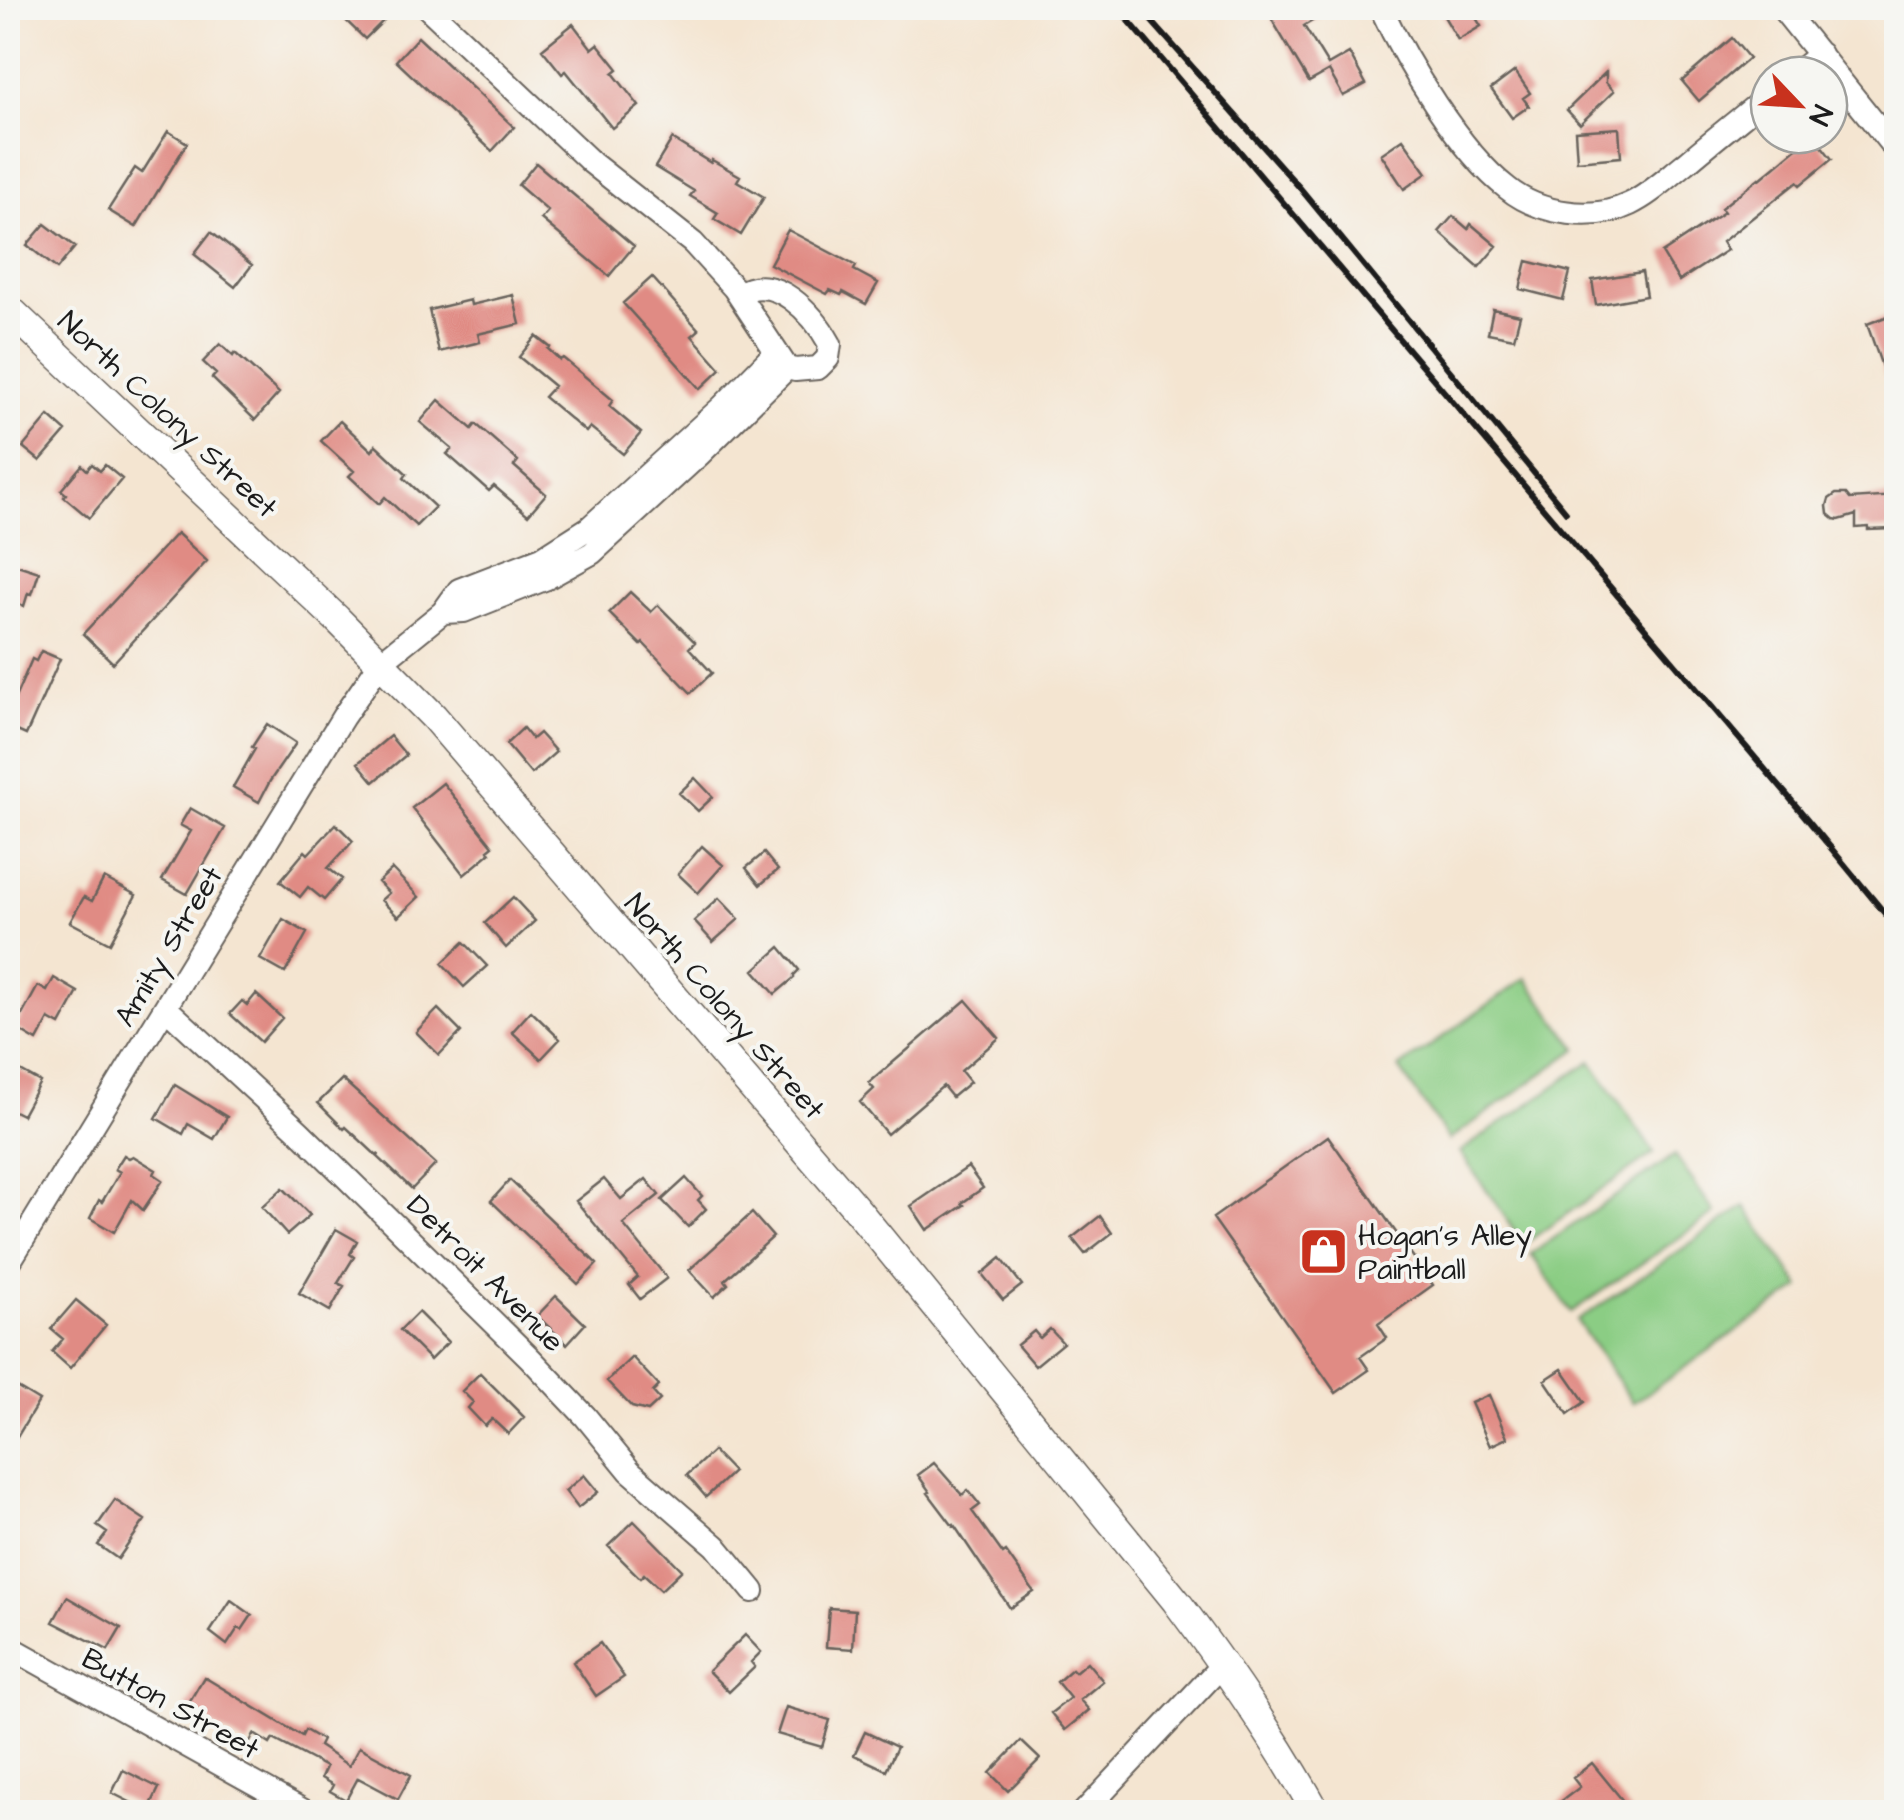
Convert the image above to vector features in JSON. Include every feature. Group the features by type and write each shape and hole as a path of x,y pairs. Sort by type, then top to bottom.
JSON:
{"main road":[{"name":"North Colony Street","path":"8,308 434,717 858,1211 1164,1587 1267,1729 1316,1812"}],"street":[{"path":"428,8 592,162 693,244 739,294 781,360 795,370 818,368 828,358 830,344 824,332 802,306 759,285 739,294"},
{"path":"1381,8 1406,56 1462,140 1510,191 1539,206 1569,212 1600,212 1629,204 1655,188 1749,112"},
{"path":"1782,8 1896,150"},
{"name":"Amity Street","path":"8,1264 343,717 381,662 443,612 458,590 542,558 620,514 722,407 781,360"},
{"name":"Detroit Avenue","path":"166,1008 314,1146 530,1358 586,1416 630,1471 716,1546 753,1591"},
{"name":"Button Street","path":"8,1646 306,1812"},
{"path":"1084,1812 1223,1664"}],"green space":[{"path":"1526,978 1577,1049 1449,1140 1399,1068"},
{"path":"1591,1061 1654,1153 1524,1244 1460,1152"},
{"path":"1675,1155 1715,1213 1571,1312 1531,1254"},
{"path":"1745,1206 1801,1287 1633,1403 1577,1321"}],"building":[{"path":"333,8 396,8 365,39"},
{"path":"1278,8 1334,8 1304,26 1328,65 1349,53 1366,84 1343,96 1329,71 1309,82 1272,20 1282,14"},
{"path":"1439,8 1470,8 1481,26 1458,40"},
{"path":"573,24 592,49 598,44 618,69 613,73 639,106 612,128 566,71 562,74 542,49"},
{"path":"418,37 514,127 492,151 396,61"},
{"path":"1732,38 1749,58 1699,101 1682,81"},
{"path":"1515,71 1530,93 1523,98 1529,106 1512,118 1491,89"},
{"path":"1606,72 1606,82 1614,91 1580,124 1567,110"},
{"path":"1619,128 1621,157 1577,161 1575,131"},
{"path":"168,131 187,143 136,227 108,210 135,168 142,173"},
{"path":"672,139 740,176 737,181 764,197 741,235 714,219 718,213 690,196 694,191 655,167"},
{"path":"1403,139 1427,173 1404,189 1381,154"},
{"path":"1789,155 1829,155 1832,159 1722,242 1727,250 1679,281 1662,253 1724,212 1721,208"},
{"path":"536,163 634,246 609,276 541,219 548,211 518,185"},
{"path":"1453,216 1468,229 1471,224 1497,246 1479,267 1439,232"},
{"path":"45,224 75,247 57,269 27,245"},
{"path":"788,230 856,266 854,270 878,283 866,304 843,292 841,295 830,290 827,294 770,264"},
{"path":"211,232 252,265 235,287 194,254"},
{"path":"1527,261 1570,272 1563,300 1520,289"},
{"path":"1642,272 1646,296 1596,305 1592,280"},
{"path":"652,277 699,330 692,336 721,369 700,389 623,303"},
{"path":"513,295 520,324 478,334 480,342 439,352 429,310"},
{"path":"1493,309 1520,315 1514,338 1488,333"},
{"path":"1891,315 1896,331 1894,401 1867,324"},
{"path":"536,336 560,360 563,358 613,400 609,406 641,433 623,454 590,427 586,432 544,397 554,386 519,357"},
{"path":"220,344 279,393 255,420 212,378 216,374 203,362"},
{"path":"439,400 472,429 476,424 518,461 514,466 546,494 528,515 494,486 489,491 447,454 452,449 420,422"},
{"path":"49,416 66,431 40,461 23,447"},
{"path":"340,421 372,451 376,445 435,507 416,526 385,497 379,504 349,476 354,471 321,441"},
{"path":"92,464 100,471 105,465 122,479 89,518 61,490 82,465 87,470"},
{"path":"1836,494 1846,494 1850,499 1896,496 1892,505 1893,529 1856,528 1856,515 1834,519 1827,506"},
{"path":"177,533 207,561 113,663 83,634"},
{"path":"14,564 39,572 24,606 8,600"},
{"path":"630,592 651,612 658,605 695,642 689,648 712,673 691,693 609,613"},
{"path":"41,651 60,659 26,735 8,727 8,714 32,659 36,661"},
{"path":"267,724 296,743 259,802 233,787"},
{"path":"523,728 532,739 539,733 556,752 531,774 506,744"},
{"path":"390,736 406,755 374,782 358,763"},
{"path":"695,778 713,797 698,811 679,793"},
{"path":"443,783 493,846 464,875 412,808"},
{"path":"190,808 225,828 187,894 162,880 191,831 180,825"},
{"path":"336,824 353,841 328,868 342,879 324,900 308,887 300,897 280,881 305,851 308,854"},
{"path":"702,846 723,865 698,893 678,874"},
{"path":"764,853 778,870 760,885 746,868"},
{"path":"392,869 419,897 398,917 381,900 389,893 378,882"},
{"path":"104,878 136,895 110,943 70,922 84,897 92,901"},
{"path":"513,897 535,921 506,948 485,923"},
{"path":"719,898 739,919 713,942 694,921"},
{"path":"283,919 307,933 285,973 260,959"},
{"path":"464,942 487,966 464,987 442,963"},
{"path":"780,947 799,970 775,994 754,970"},
{"path":"54,978 78,992 60,1025 49,1019 37,1041 15,1028 38,986 47,991"},
{"path":"256,994 282,1018 261,1042 230,1014 242,1001 247,1005"},
{"path":"966,1000 999,1038 961,1071 970,1082 952,1097 943,1086 887,1134 860,1102 874,1089 869,1083"},
{"path":"438,1009 461,1032 439,1055 416,1032"},
{"path":"531,1011 560,1039 541,1059 512,1032"},
{"path":"8,1064 40,1082 22,1115 8,1108"},
{"path":"342,1079 436,1164 412,1189 379,1154 344,1129 318,1103"},
{"path":"175,1085 227,1117 214,1139 188,1124 183,1134 156,1118"},
{"name":"Hogan's Alley Paintball","path":"1328,1136 1433,1285 1378,1324 1387,1338 1360,1357 1369,1370 1336,1393 1213,1218"},
{"path":"124,1155 156,1170 154,1174 163,1180 143,1210 132,1200 114,1232 90,1218 120,1172 115,1169"},
{"path":"968,1167 983,1188 927,1230 911,1206"},
{"path":"686,1178 702,1196 698,1200 706,1209 688,1227 662,1200"},
{"path":"604,1179 621,1199 646,1179 659,1195 623,1224 667,1278 640,1299 629,1285 638,1277 576,1201"},
{"path":"510,1180 597,1264 578,1284 491,1201"},
{"path":"283,1188 310,1215 287,1235 262,1207"},
{"path":"752,1213 773,1237 725,1280 728,1284 714,1297 689,1270"},
{"path":"1100,1216 1112,1233 1085,1254 1072,1238"},
{"path":"336,1229 357,1241 350,1254 354,1257 338,1283 344,1286 330,1311 299,1293"},
{"path":"1001,1258 1022,1285 1003,1300 982,1274"},
{"path":"556,1296 585,1324 567,1344 537,1316"},
{"path":"76,1300 106,1325 70,1368 52,1352 63,1339 51,1329"},
{"path":"418,1312 448,1342 430,1360 400,1330"},
{"path":"1050,1329 1063,1343 1035,1366 1017,1345 1034,1331 1040,1338"},
{"path":"632,1357 659,1386 653,1392 660,1400 648,1411 632,1407 607,1381"},
{"path":"1562,1369 1585,1402 1568,1414 1545,1380"},
{"path":"480,1373 524,1417 508,1434 492,1419 485,1426 468,1408 473,1402 462,1391"},
{"path":"16,1387 39,1401 8,1452 8,1401"},
{"path":"1489,1395 1507,1438 1490,1446 1471,1403"},
{"path":"713,1451 733,1472 706,1497 687,1475"},
{"path":"934,1463 962,1495 968,1490 980,1505 972,1511 1034,1592 1010,1608 918,1475"},
{"path":"584,1475 598,1492 578,1508 565,1491"},
{"path":"115,1500 145,1520 118,1559 98,1545 107,1533 97,1526"},
{"path":"634,1521 682,1570 661,1590 644,1574 640,1578 608,1546"},
{"path":"67,1597 121,1628 108,1650 53,1622"},
{"path":"231,1600 252,1615 227,1645 210,1632"},
{"path":"829,1608 855,1610 853,1649 826,1647"},
{"path":"745,1635 761,1652 751,1662 755,1667 729,1692 708,1671"},
{"path":"600,1643 624,1677 596,1696 573,1662"},
{"path":"1087,1662 1103,1681 1080,1700 1089,1710 1065,1730 1051,1713 1070,1698 1057,1682"},
{"path":"204,1677 302,1736 305,1730 322,1740 319,1746 349,1766 359,1747 411,1775 398,1799 358,1778 346,1800 330,1791 333,1785 321,1778 326,1767 273,1739 270,1744 254,1734 248,1746 185,1709"},
{"path":"786,1707 830,1720 822,1747 777,1734"},
{"path":"865,1732 897,1747 886,1770 854,1755"},
{"path":"1021,1741 1040,1759 1008,1791 990,1773"},
{"path":"1592,1763 1632,1812 1547,1812 1580,1787 1573,1778"},
{"path":"123,1770 159,1788 148,1811 112,1793"}],"railway":[{"path":"1118,8 1896,927"},
{"path":"1140,8 1300,188 1566,512"}],"place":[{"name":"Hogan's Alley Paintball","path":"1323,1252"}]}
